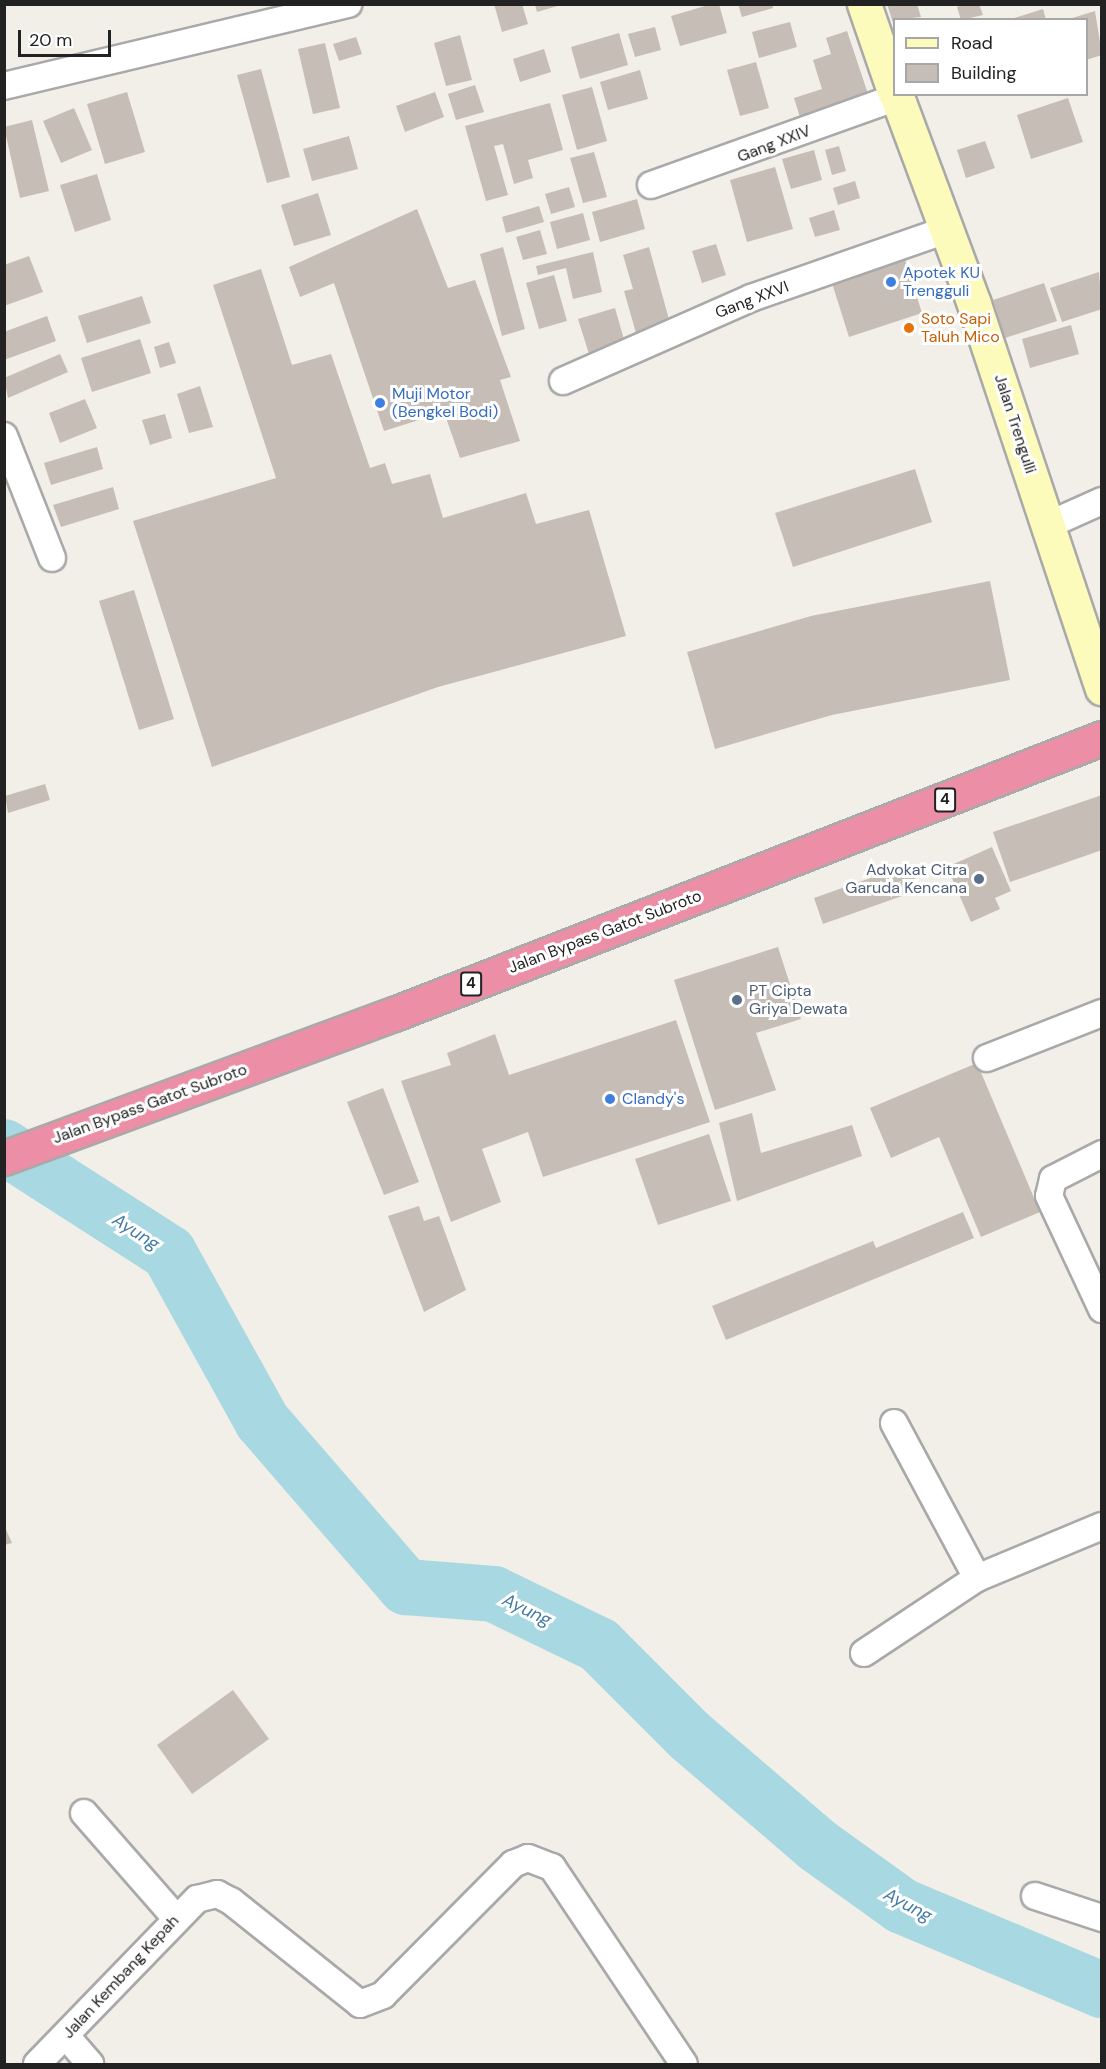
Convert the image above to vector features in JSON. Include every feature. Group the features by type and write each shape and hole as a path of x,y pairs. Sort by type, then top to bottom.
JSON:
{"highway":[{"name":"Jalan Bypass Gatot Subroto","path":"4,1158 394,1014 1101,738"}],"main road":[{"name":"Jalan Trengulli","path":"864,4 893,86"},
{"name":"Jalan Trengulli","path":"897,96 946,230 1048,525 1101,688"}],"street":[{"path":"4,86 348,4"},
{"name":"Gang XXIV","path":"651,186 893,95"},
{"name":"Gang XXVI","path":"563,381 751,298 946,230"},
{"path":"4,436 52,558"},
{"path":"1048,525 1101,501"},
{"path":"987,1058 1101,1013"},
{"path":"1101,1154 1053,1179 1049,1196 1101,1309"},
{"path":"894,1423 977,1578"},
{"path":"864,1653 977,1578 1101,1526"},
{"path":"84,1813 176,1918"},
{"name":"Jalan Kembang Kepah","path":"37,2064 176,1918 210,1895 231,1901 360,2004 383,1995 513,1864 543,1860 684,2064"},
{"path":"1035,1896 1101,1918"},
{"path":"66,2036 90,2064"}],"building":[{"path":"494,4 522,4 528,24 502,32"},
{"path":"719,4 727,33 680,46 671,16"},
{"path":"738,4 772,4 773,8 742,17"},
{"path":"887,4 917,4 921,17 893,18 893,23"},
{"path":"963,4 979,4 983,15 960,18 957,7"},
{"path":"535,5 561,5 537,12"},
{"path":"1043,9 1045,18 1014,18"},
{"path":"1095,11 1102,55 1088,59 1088,18 1072,18"},
{"path":"790,22 797,47 759,58 752,32"},
{"path":"655,27 661,50 635,57 628,34"},
{"path":"847,31 868,94 803,127 794,98 822,89 813,60 831,54 826,38"},
{"path":"619,33 628,65 580,79 571,47"},
{"path":"460,35 472,80 446,86 434,43"},
{"path":"356,37 362,54 339,61 333,44"},
{"path":"325,43 340,108 313,114 298,49"},
{"path":"544,49 551,72 520,82 513,59"},
{"path":"756,62 769,108 740,116 727,70"},
{"path":"261,69 290,177 267,183 237,75"},
{"path":"640,70 648,99 608,110 600,82"},
{"path":"475,85 484,112 456,120 448,94"},
{"path":"592,87 607,141 577,150 562,95"},
{"path":"127,92 145,152 105,164 87,104"},
{"path":"435,92 444,117 405,132 396,106"},
{"path":"1068,98 1083,142 1031,159 1017,115"},
{"path":"550,103 563,150 528,160 533,178 514,184 503,144 494,146 508,195 486,201 465,126"},
{"path":"74,108 92,150 61,163 43,121"},
{"path":"32,120 49,191 20,198 4,127"},
{"path":"349,136 358,169 312,181 303,149"},
{"path":"985,141 995,168 966,178 957,150"},
{"path":"839,146 846,171 832,175 825,150"},
{"path":"814,150 822,180 791,189 782,159"},
{"path":"594,152 607,197 583,203 570,158"},
{"path":"775,167 793,229 747,242 730,180"},
{"path":"97,174 111,220 75,232 60,185"},
{"path":"855,181 860,198 838,205 833,188"},
{"path":"569,187 575,207 551,214 545,194"},
{"path":"318,193 331,235 294,246 281,205"},
{"path":"637,199 645,229 600,242 592,212"},
{"path":"539,206 544,222 506,233 502,217"},
{"path":"417,209 448,288 475,280 511,377 500,380 520,441 460,458 444,412 384,431 334,283 300,297 289,267"},
{"path":"834,210 840,230 815,237 809,218"},
{"path":"583,213 590,240 557,249 550,222"},
{"path":"540,230 547,254 523,260 516,237"},
{"path":"716,244 726,275 702,283 692,251"},
{"path":"503,247 525,329 502,336 480,254"},
{"path":"649,247 670,323 636,333 624,291 633,289 623,255"},
{"path":"593,252 602,292 573,299 566,268 538,275 536,266"},
{"path":"29,256 43,292 4,306 4,265"},
{"path":"904,257 922,313 849,337 831,280"},
{"name":"Muji Motor (Bengkel Bodi)","path":"261,269 292,365 331,354 370,468 385,463 392,484 430,474 443,518 526,493 536,524 589,510 626,636 438,687 212,767 133,521 276,478 213,285"},
{"path":"1099,272 1102,309 1062,322 1050,288"},
{"path":"554,275 567,321 539,329 526,283"},
{"path":"1044,283 1057,321 1005,338 993,300"},
{"path":"142,296 151,323 87,343 78,316"},
{"path":"615,308 625,343 589,354 578,319"},
{"path":"47,316 56,341 4,360 4,332"},
{"path":"1071,325 1079,354 1030,368 1022,339"},
{"path":"140,339 151,373 92,392 81,358"},
{"path":"169,342 176,363 160,368 154,347"},
{"path":"60,354 68,372 8,398 4,378"},
{"path":"200,386 213,427 189,433 177,394"},
{"path":"85,399 97,428 60,443 49,413"},
{"path":"165,414 172,438 150,445 142,420"},
{"path":"97,447 103,469 51,485 44,463"},
{"path":"915,469 932,522 793,567 775,513"},
{"path":"113,487 119,509 61,527 53,505"},
{"path":"990,581 1010,680 832,715 715,749 687,652 811,616"},
{"path":"134,590 174,719 139,730 99,601"},
{"path":"45,784 50,800 8,813 5,796"},
{"path":"1102,795 1102,850 1010,882 993,832"},
{"name":"Advokat Citra Garuda Kencana","path":"992,847 1011,891 995,898 1000,909 971,922 947,867"},
{"path":"910,864 919,890 823,924 814,898"},
{"name":"PT Cipta Griya Dewata","path":"778,947 801,1019 756,1033 776,1090 715,1110 674,980"},
{"path":"676,1020 710,1122 543,1177 528,1132 482,1149 501,1202 451,1222 401,1081 451,1065 447,1053 495,1034 509,1075"},
{"path":"977,1063 1040,1212 981,1237 939,1137 891,1158 870,1108"},
{"path":"383,1088 419,1182 384,1195 347,1102"},
{"path":"752,1113 761,1153 852,1125 862,1156 737,1201 719,1123"},
{"path":"709,1134 731,1201 658,1225 635,1159"},
{"path":"419,1206 424,1221 439,1216 466,1290 424,1312 388,1216"},
{"path":"963,1212 974,1238 726,1340 712,1306 873,1241 876,1248"},
{"path":"4,1525 12,1543 4,1545"},
{"path":"233,1690 269,1739 192,1794 157,1745"}],"waterway":[{"name":"Ayung","path":"4,1147 169,1253 262,1421 406,1587 494,1594 599,1645 690,1736 817,1845 902,1906 1102,1990"}],"place":[{"name":"Apotek KU Trengguli","path":"891,282"},
{"name":"Soto Sapi Taluh Mico","path":"909,328"},
{"name":"Muji Motor (Bengkel Bodi)","path":"380,403"},
{"name":"Advokat Citra Garuda Kencana","path":"979,879"},
{"name":"PT Cipta Griya Dewata","path":"737,1000"},
{"name":"Clandy's","path":"610,1099"}]}
